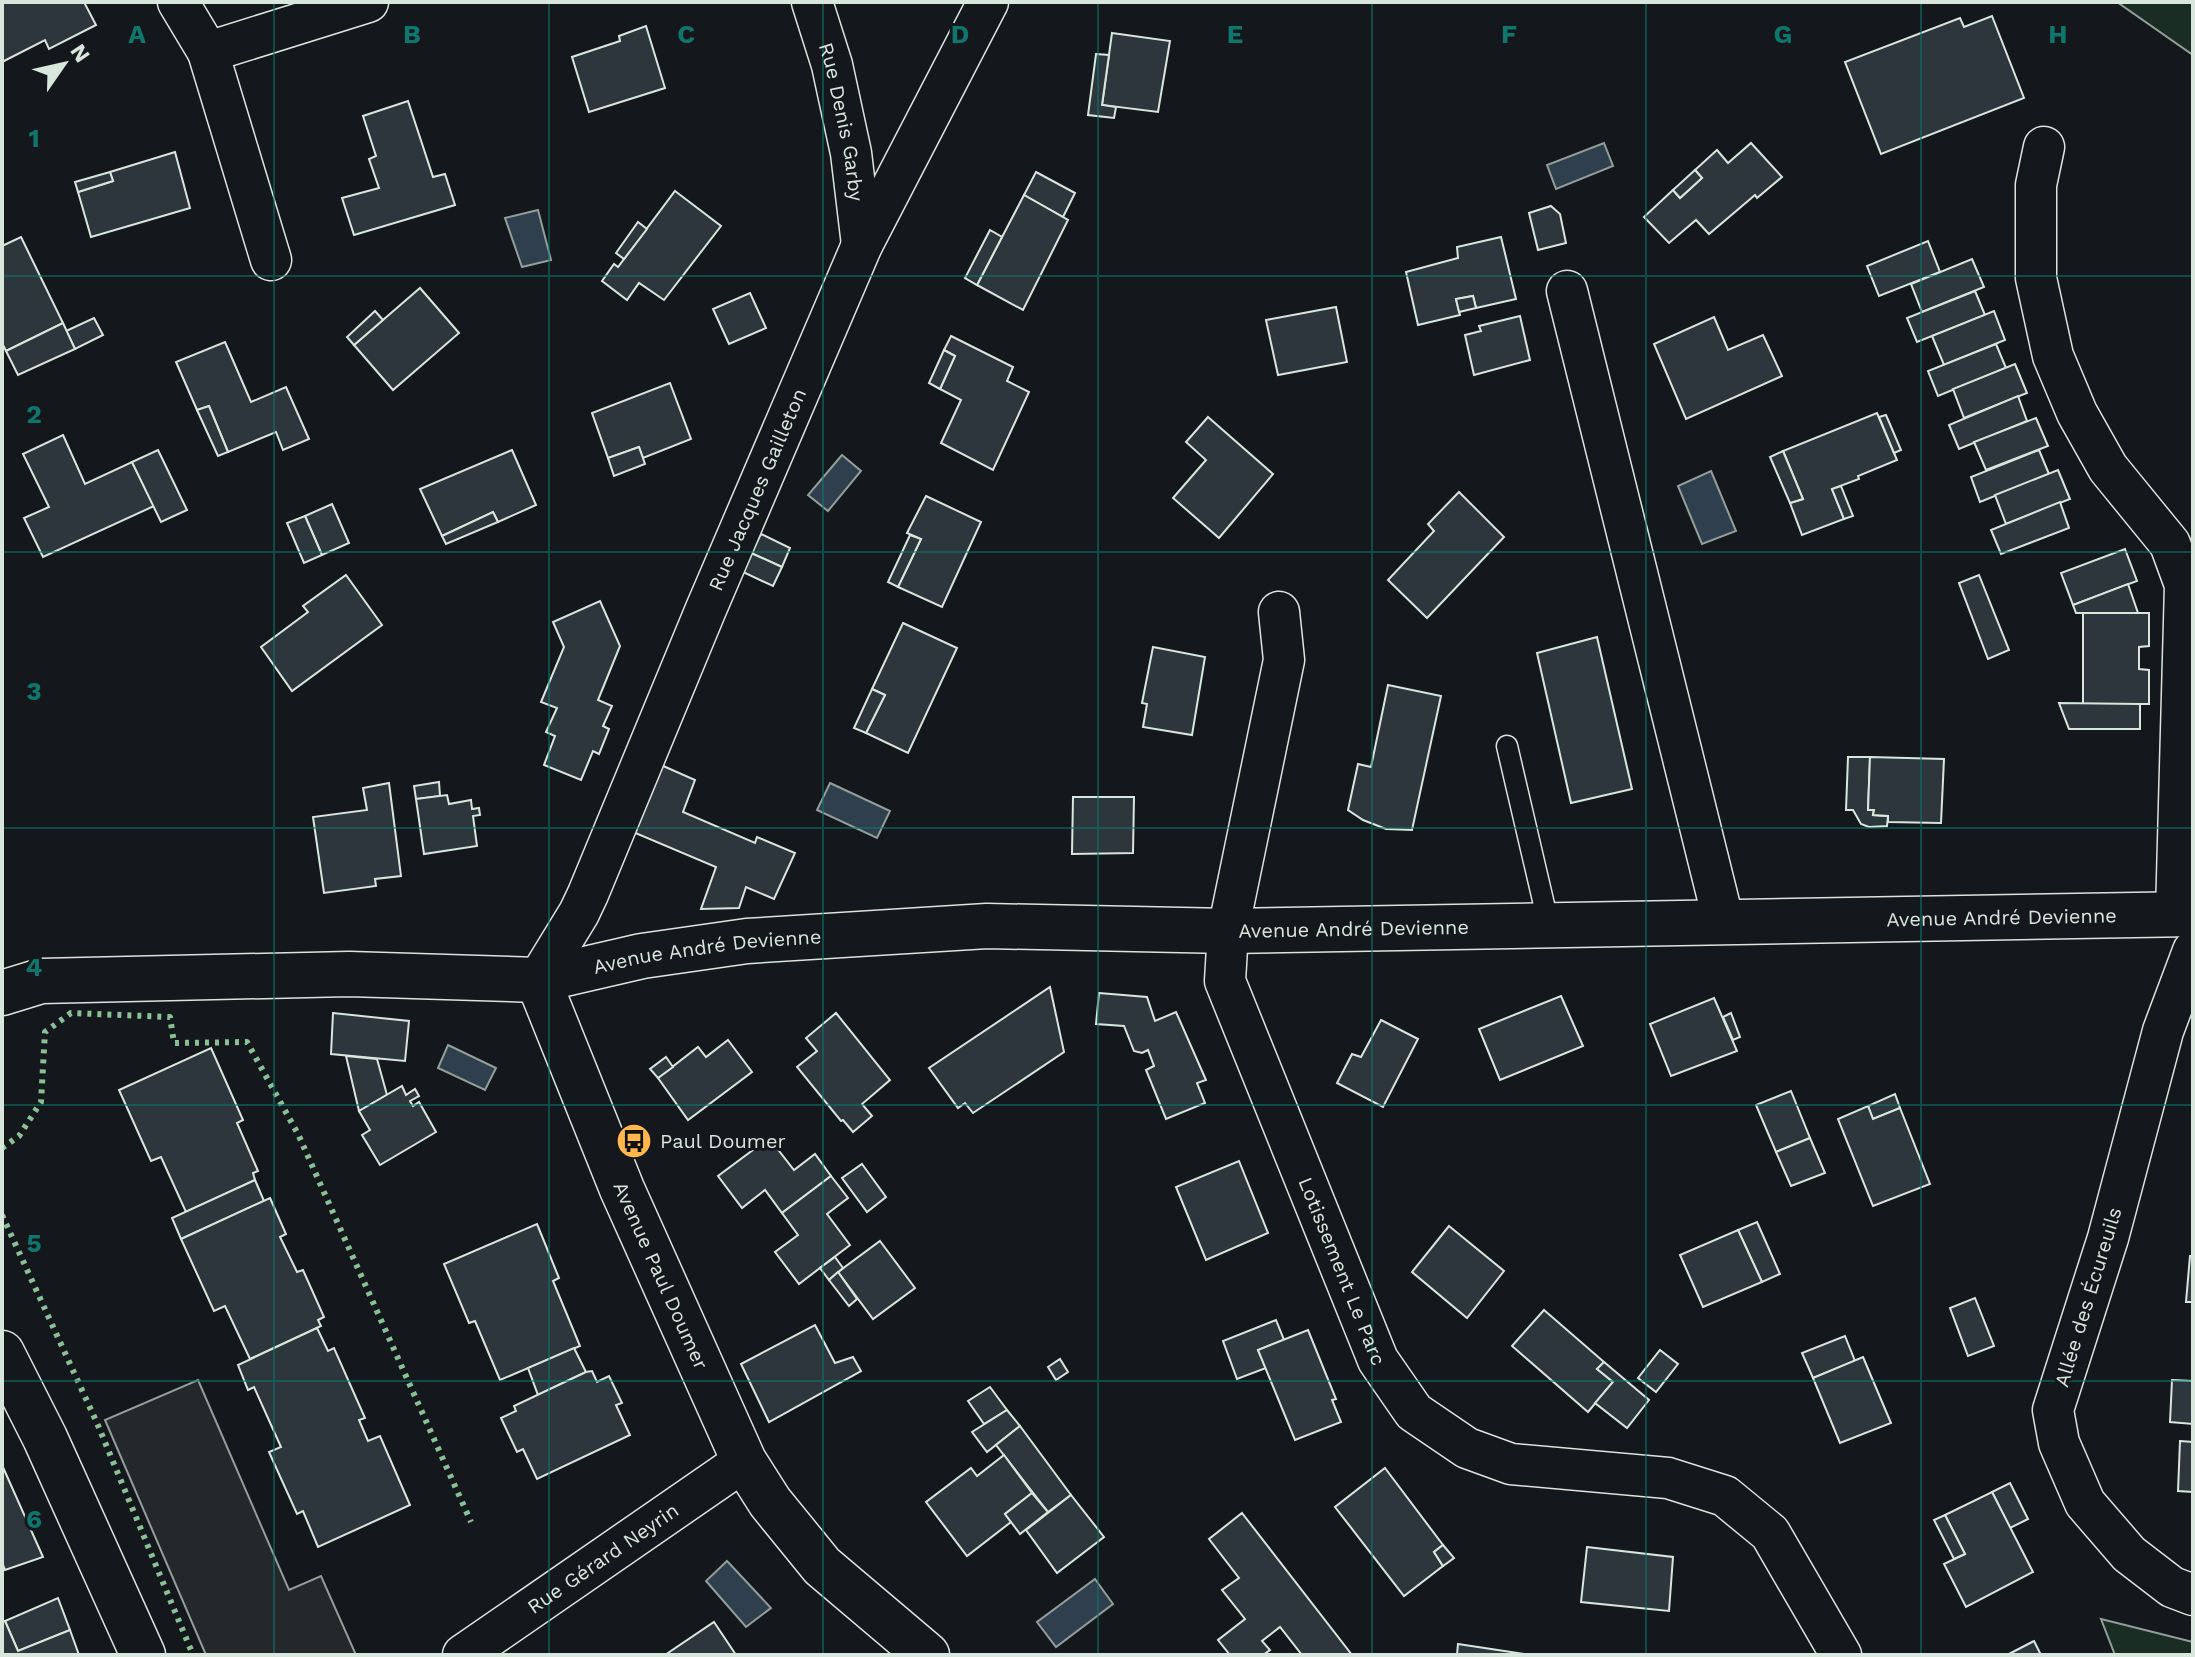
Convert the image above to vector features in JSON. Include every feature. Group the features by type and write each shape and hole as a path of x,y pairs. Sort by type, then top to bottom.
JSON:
{"main road":[{"name":"Avenue André Devienne","path":"538,980 642,956 747,941 987,926 1228,931 1724,923 2187,926"},
{"path":"2,993 41,981 349,974 538,980"},
{"name":"Avenue Paul Doumer","path":"538,980 622,1189 744,1461 770,1502 822,1566 927,1655"},
{"path":"2,1353 45,1438 143,1655"}],"street":[{"path":"178,2 208,52 271,260"},
{"path":"208,52 368,2"},
{"name":"Rue Denis Garby","path":"812,2 832,65 851,153 862,245"},
{"name":"Rue Jacques Gailleton","path":"538,980 588,894 862,245 988,2"},
{"path":"2044,147 2036,185 2036,278 2053,356 2077,413 2108,468 2170,544 2185,585 2187,926"},
{"path":"1567,291 1724,923"},
{"name":"Lotissement Le Parc","path":"1279,612 1284,660 1228,931 1225,981 1378,1360 1414,1412 1467,1448 1511,1464 1668,1478 1725,1496 1770,1533 1841,1655"},
{"name":"Allée des Écureuils","path":"2187,926 2163,1031 2108,1238 2053,1410 2059,1443 2085,1503 2129,1554 2172,1587 2193,1595"},
{"name":"Rue Gérard Neyrin","path":"463,1655 744,1461"}],"lane":[{"path":"1507,746 1549,926"}],"green space":[{"path":"2117,2 2193,2 2193,55"},
{"path":"2101,1619 2193,1642 2193,1655 2115,1655"}],"shaded area":[{"path":"198,1380 289,1590 321,1576 356,1655 206,1655 105,1420"}],"water":[{"path":"1604,143 1613,166 1556,189 1547,165"},
{"path":"538,210 551,260 522,267 505,218"},
{"path":"842,455 861,471 828,511 808,495"},
{"path":"1711,471 1736,531 1702,544 1678,486"},
{"path":"830,783 890,811 877,838 817,810"},
{"path":"448,1045 496,1068 485,1090 438,1068"},
{"path":"727,1561 771,1608 746,1627 706,1581"},
{"path":"1095,1579 1113,1604 1056,1647 1037,1622"}],"building":[{"path":"2,2 84,2 96,25 49,49 45,40 2,62"},
{"path":"1992,16 2024,98 1881,154 1845,62 1960,18 1964,27"},
{"path":"646,26 665,88 589,112 572,57 620,41 619,36"},
{"path":"1112,33 1170,41 1158,112 1102,105"},
{"path":"1096,54 1109,55 1102,105 1116,107 1114,118 1088,115"},
{"path":"408,101 433,177 445,174 455,205 354,235 342,198 379,188 369,159 376,156 363,116"},
{"path":"1751,143 1782,177 1757,198 1755,195 1709,234 1696,220 1669,243 1644,217 1673,190 1680,198 1702,178 1695,170 1717,150 1728,163"},
{"path":"175,152 190,208 91,237 78,192 113,181 110,172"},
{"path":"1695,170 1702,178 1680,198 1673,190"},
{"path":"110,172 113,181 78,192 75,182"},
{"path":"1036,172 1075,193 1063,217 1024,195"},
{"path":"675,191 721,226 664,300 639,283 627,300 602,281 614,264 618,267"},
{"path":"1024,195 1068,220 1023,310 977,285"},
{"path":"1551,206 1560,214 1566,243 1538,250 1529,213"},
{"path":"638,222 647,229 624,259 616,253"},
{"path":"990,230 1002,237 977,285 965,278"},
{"path":"21,237 63,323 6,351 2,343 2,246"},
{"path":"1501,237 1516,299 1476,308 1473,296 1456,299 1460,315 1418,325 1406,272 1458,258 1457,247"},
{"path":"1928,241 1940,272 1879,296 1867,266"},
{"path":"1972,259 1984,287 1922,312 1911,284"},
{"path":"420,288 459,333 393,390 354,345"},
{"path":"1975,291 1985,315 1917,342 1907,318"},
{"path":"750,293 766,328 729,344 713,309"},
{"path":"1473,296 1476,308 1459,312 1456,299"},
{"path":"1336,307 1347,362 1278,375 1266,320"},
{"path":"375,311 383,320 354,345 347,337"},
{"path":"1994,311 2005,340 1944,365 1932,336"},
{"path":"1520,316 1530,360 1474,375 1465,335 1481,331 1479,326"},
{"path":"1714,317 1728,350 1763,335 1782,376 1686,419 1654,344"},
{"path":"94,318 103,335 75,349 66,331"},
{"path":"63,323 75,349 18,375 6,351"},
{"path":"951,336 1013,367 1007,381 1029,392 993,470 941,443 961,400 940,389 955,356 944,350"},
{"path":"225,342 251,402 286,387 309,439 283,450 276,432 228,452 209,406 197,410 176,362"},
{"path":"1996,344 2006,368 1938,396 1928,371"},
{"path":"944,350 955,356 940,389 929,383"},
{"path":"2015,364 2027,393 1964,418 1953,389"},
{"path":"670,383 691,439 643,458 639,447 608,458 592,413"},
{"path":"2018,396 2027,421 1959,449 1949,425"},
{"path":"209,406 228,452 218,456 197,410"},
{"path":"1877,413 1897,460 1832,489 1844,519 1802,535 1790,503 1803,499 1783,451"},
{"path":"1886,415 1901,450 1894,453 1879,417"},
{"path":"1208,417 1273,474 1219,538 1173,498 1206,460 1186,442"},
{"path":"2036,418 2048,446 1986,470 1974,442"},
{"path":"63,435 85,484 132,462 154,506 43,557 24,518 49,507 23,454"},
{"path":"639,447 645,464 614,476 608,458"},
{"path":"158,450 187,510 161,522 132,462"},
{"path":"512,450 536,505 498,522 493,512 442,536 420,489"},
{"path":"2039,450 2049,474 1980,502 1971,477"},
{"path":"1783,451 1803,499 1790,503 1770,457"},
{"path":"2058,470 2070,499 2006,524 1995,495"},
{"path":"1841,486 1853,516 1844,519 1832,489"},
{"path":"1459,492 1504,537 1427,618 1388,580 1434,531 1428,524"},
{"path":"926,496 981,522 942,607 898,587 921,539 907,533"},
{"path":"2060,502 2069,528 2001,554 1991,530"},
{"path":"332,504 349,543 322,555 305,516"},
{"path":"493,512 498,522 446,544 442,536"},
{"path":"305,516 322,555 304,563 287,523"},
{"path":"761,534 790,548 782,567 751,553"},
{"path":"910,535 921,539 898,587 888,582"},
{"path":"2125,549 2137,581 2073,605 2061,573"},
{"path":"751,553 782,567 773,586 743,572"},
{"path":"346,575 382,625 292,691 261,647 308,612 303,606"},
{"path":"1979,575 2009,650 1988,659 1959,583"},
{"path":"2128,584 2138,613 2076,613 2073,605"},
{"path":"600,601 620,646 598,700 612,706 603,726 609,729 599,754 593,751 581,780 544,765 555,736 546,732 557,708 541,702 564,647 553,622"},
{"path":"2083,613 2149,613 2149,646 2139,647 2139,669 2149,670 2149,704 2083,704"},
{"path":"903,623 957,648 908,753 866,733 885,695 872,689"},
{"path":"1597,637 1632,789 1571,803 1537,653"},
{"path":"1153,647 1205,657 1192,735 1143,727 1147,704 1142,703"},
{"path":"1388,685 1441,696 1412,830 1386,829 1348,810 1358,764 1371,767"},
{"path":"872,689 885,695 866,733 854,728"},
{"path":"2059,703 2140,704 2140,729 2069,729"},
{"path":"1848,757 1870,757 1868,810 1874,810 1873,815 1888,816 1887,826 1861,824 1853,810 1846,810"},
{"path":"1870,757 1944,759 1941,823 1888,822 1888,816 1873,815 1874,810 1868,810"},
{"path":"661,765 695,780 683,812 755,843 757,837 795,853 774,899 746,887 739,908 701,909 716,867 633,832"},
{"path":"439,782 440,796 416,799 414,786"},
{"path":"389,783 401,876 375,879 376,886 324,893 313,817 367,810 363,788"},
{"path":"447,795 449,804 471,800 472,809 479,808 480,815 473,816 477,846 424,854 416,799"},
{"path":"1073,797 1134,797 1133,853 1072,854"},
{"path":"1050,987 1064,1052 973,1113 965,1103 958,1108 929,1068"},
{"path":"1099,993 1147,997 1155,1021 1176,1012 1206,1080 1197,1083 1205,1103 1166,1119 1146,1070 1154,1066 1148,1050 1142,1053 1134,1051 1124,1026 1096,1024"},
{"path":"1561,996 1583,1046 1500,1080 1479,1029"},
{"path":"1714,998 1737,1051 1671,1076 1650,1024"},
{"path":"333,1013 409,1021 405,1061 331,1054"},
{"path":"836,1013 890,1080 862,1104 872,1116 853,1132 797,1067 817,1051 806,1038"},
{"path":"1731,1013 1740,1037 1733,1040 1723,1017"},
{"path":"1381,1020 1418,1039 1383,1107 1337,1083 1352,1054 1361,1057"},
{"path":"728,1040 752,1072 688,1120 658,1078 698,1047 706,1057"},
{"path":"211,1048 243,1120 237,1123 258,1171 253,1173 255,1180 186,1212 161,1157 151,1161 119,1090"},
{"path":"346,1056 377,1059 387,1095 359,1111"},
{"path":"666,1057 673,1067 658,1078 650,1069"},
{"path":"402,1086 406,1095 415,1089 419,1096 410,1101 413,1106 419,1102 436,1132 380,1165 362,1135 370,1130 359,1111"},
{"path":"1791,1091 1810,1138 1776,1152 1756,1105"},
{"path":"1895,1094 1900,1108 1873,1119 1868,1106"},
{"path":"1868,1106 1873,1119 1900,1108 1930,1184 1873,1206 1838,1119"},
{"path":"769,1138 794,1170 815,1154 831,1176 782,1213 765,1190 742,1208 718,1176"},
{"path":"1810,1138 1825,1173 1791,1186 1776,1152"},
{"path":"1239,1161 1268,1233 1206,1260 1176,1187"},
{"path":"862,1164 886,1197 867,1212 842,1178"},
{"path":"831,1176 848,1198 827,1214 850,1245 799,1284 775,1252 798,1235 782,1213"},
{"path":"255,1180 264,1201 181,1239 172,1218"},
{"path":"270,1198 286,1234 280,1237 297,1272 303,1270 324,1317 318,1320 321,1326 250,1359 225,1306 214,1311 181,1239"},
{"path":"1757,1222 1780,1274 1762,1282 1738,1230"},
{"path":"537,1224 559,1278 553,1281 580,1346 500,1380 475,1321 469,1323 444,1264"},
{"path":"1449,1226 1504,1271 1467,1318 1412,1272"},
{"path":"1738,1230 1762,1282 1703,1307 1680,1255"},
{"path":"880,1241 915,1288 873,1319 838,1272"},
{"path":"2190,1256 2193,1256 2193,1302 2186,1302"},
{"path":"835,1257 843,1268 829,1280 820,1268"},
{"path":"838,1272 857,1299 849,1306 829,1280"},
{"path":"1975,1298 1994,1346 1968,1356 1950,1308"},
{"path":"1544,1310 1604,1362 1597,1369 1613,1382 1588,1412 1512,1346"},
{"path":"1276,1320 1284,1340 1258,1350 1266,1368 1237,1379 1223,1341"},
{"path":"815,1325 835,1363 853,1357 861,1371 769,1422 741,1364"},
{"path":"317,1328 328,1351 334,1348 365,1418 359,1420 368,1441 380,1436 410,1505 318,1547 303,1511 297,1514 269,1452 281,1447 254,1387 248,1390 238,1365"},
{"path":"1308,1330 1336,1399 1332,1400 1341,1422 1295,1440 1258,1350"},
{"path":"1845,1336 1855,1361 1813,1378 1802,1353"},
{"path":"574,1348 586,1372 538,1395 528,1368"},
{"path":"1660,1350 1678,1364 1656,1392 1638,1378"},
{"path":"1863,1357 1891,1423 1840,1443 1813,1378"},
{"path":"1060,1359 1068,1372 1056,1380 1048,1367"},
{"path":"1604,1362 1649,1400 1627,1428 1595,1403 1613,1382 1597,1369"},
{"path":"592,1371 597,1382 609,1376 622,1403 616,1405 630,1435 537,1479 523,1449 517,1452 501,1418 516,1411 514,1406"},
{"path":"2172,1380 2193,1381 2193,1424 2170,1422"},
{"path":"990,1387 1007,1410 984,1424 968,1401"},
{"path":"1007,1410 1020,1426 987,1452 972,1432"},
{"path":"1020,1426 1071,1495 1048,1512 996,1445"},
{"path":"2180,1441 2193,1442 2193,1492 2178,1491"},
{"path":"1004,1455 1032,1493 1005,1514 1011,1522 967,1556 926,1502 971,1468 977,1476"},
{"path":"2,1465 43,1557 5,1570 2,1562"},
{"path":"1385,1468 1443,1545 1434,1552 1443,1566 1404,1596 1335,1507"},
{"path":"2010,1483 2028,1519 2010,1528 1992,1492"},
{"path":"1992,1492 2033,1572 1966,1607 1944,1564 1965,1554 1945,1515"},
{"path":"1032,1493 1048,1512 1020,1534 1005,1514"},
{"path":"1071,1495 1104,1537 1057,1573 1026,1530"},
{"path":"1242,1513 1352,1655 1302,1655 1280,1627 1262,1641 1270,1650 1263,1655 1230,1655 1218,1640 1245,1619 1222,1590 1239,1578 1209,1539"},
{"path":"1945,1515 1965,1554 1954,1559 1934,1520"},
{"path":"1443,1545 1454,1558 1443,1566 1434,1552"},
{"path":"1587,1547 1673,1557 1669,1611 1581,1602"},
{"path":"58,1598 70,1630 18,1651 5,1621"},
{"path":"5,1621 18,1651 70,1630 79,1655 2,1655 2,1622"},
{"path":"714,1622 736,1655 665,1655"},
{"path":"2034,1641 2041,1655 2007,1655"},
{"path":"1458,1644 1531,1655 1457,1655"}],"hedge":[{"path":"2,1148 19,1136 41,1102 45,1032 71,1013 170,1017 174,1043 247,1042 298,1134 471,1522"},
{"path":"2,1215 97,1423 193,1655"}],"place":[{"name":"Paul Doumer","path":"634,1141"}]}
